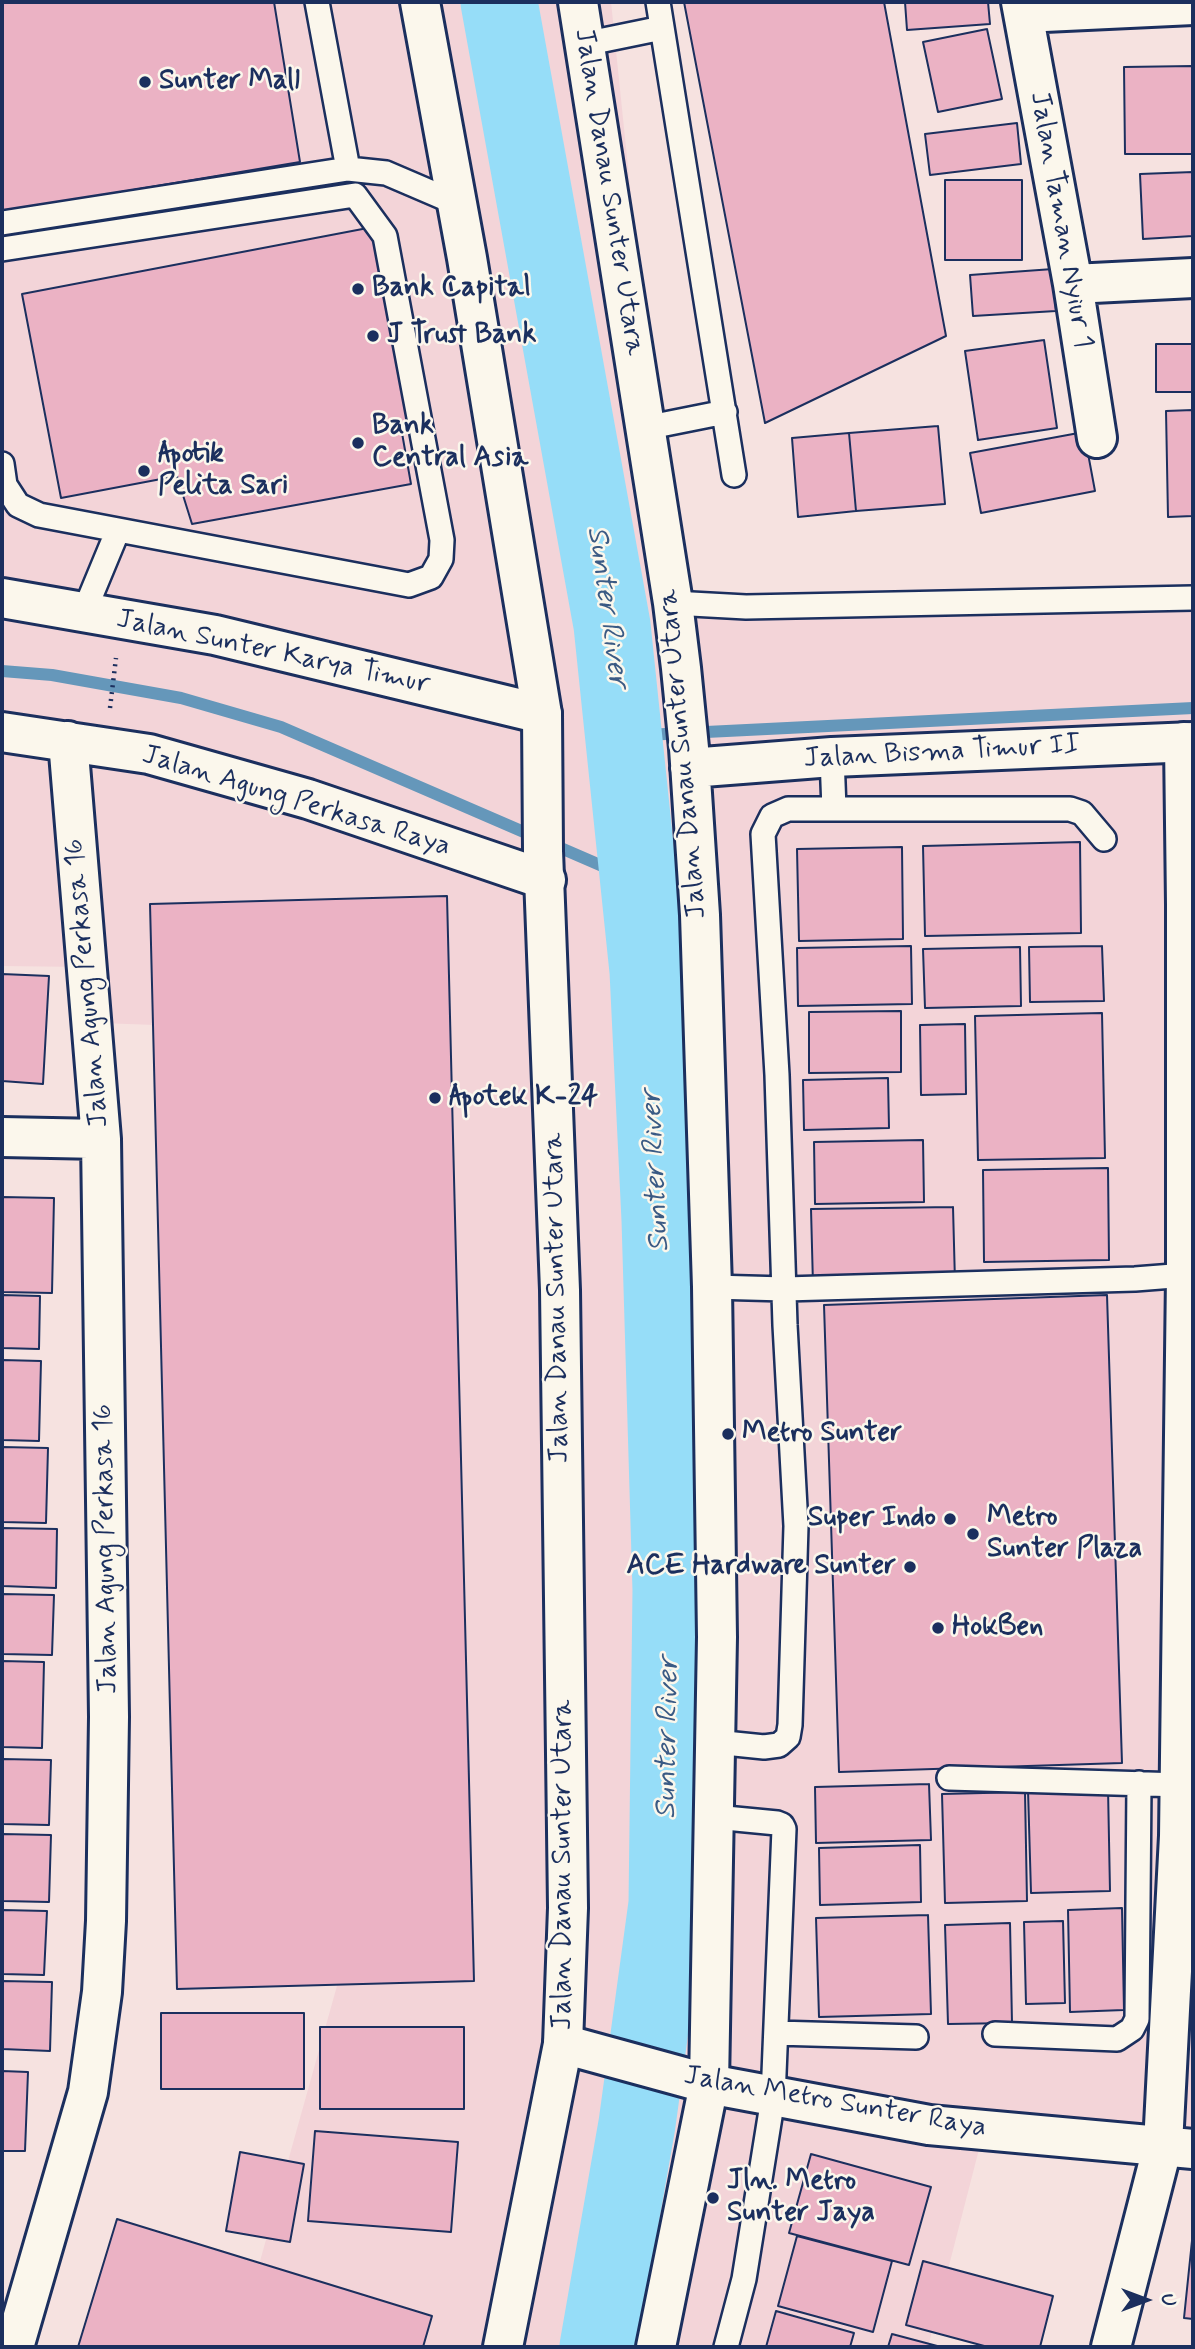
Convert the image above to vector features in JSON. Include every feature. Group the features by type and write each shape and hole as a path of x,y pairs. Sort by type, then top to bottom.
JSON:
{"street":[{"name":"Jalan Danau Sunter Utara","path":"421,2 457,203 542,724 560,1290 568,1908 581,2049 503,2347"},
{"name":"Jalan Danau Sunter Utara","path":"578,2 673,603 690,758 700,915 712,1287 717,1624 715,1817 694,2081 656,2347"},
{"path":"1022,7 1193,5"},
{"name":"Jalan Taman Nyiur 1","path":"1022,7 1073,284 1097,438"},
{"path":"1073,284 1193,278"},
{"name":"Jalan Sunter Karya Timur","path":"2,598 215,635 542,724"},
{"name":"Jalan Agung Perkasa Raya","path":"2,732 149,754 545,865"},
{"name":"Jalan Agung Perkasa 16","path":"14,2347 88,2092 102,1992 107,1921 109,1717 101,1139 68,741"},
{"path":"1111,2347 1178,2147 1186,1837 1181,1785 1186,1275 1190,1178 1186,905 1188,742"},
{"name":"Jalan Bisma Timur II","path":"690,758 832,757 1188,742"},
{"path":"2,1137 101,1139"},
{"name":"Jalan Metro Sunter Raya","path":"581,2049 694,2081 773,2098 929,2125 1178,2147"}],"lane":[{"path":"317,2 348,169"},
{"path":"658,2 734,475"},
{"path":"584,44 662,28"},
{"path":"2,223 348,169 386,173 457,203"},
{"path":"2,249 355,195 385,236 442,540 441,559 431,577 409,585 40,515 18,505 5,485 2,464"},
{"path":"645,428 724,412"},
{"path":"84,612 118,530"},
{"path":"673,603 746,607 1193,598"},
{"path":"832,757 834,809"},
{"path":"715,1742 764,1747 779,1745 788,1737 790,1726 796,1527 777,1075 763,834 772,816 788,809 1070,809 1082,813 1104,839"},
{"path":"712,1287 785,1289 1135,1279 1186,1275"},
{"path":"949,1778 1181,1785"},
{"path":"995,2034 1116,2039 1132,2029 1136,2020 1139,1783"},
{"path":"715,1817 777,1822 784,1829 773,2098 744,2279 726,2347"},
{"path":"776,2033 916,2037"}],"path":[{"path":"109,715 117,652"}],"shaded area":[{"path":"2,2 611,2 673,603 1193,598 1193,2141 985,2126 928,2347 236,2347 347,1950 328,1031 99,1023 84,967 2,966"}],"building":[{"name":"Sunter Mall","path":"2,2 274,2 300,162 2,212"},
{"path":"684,2 884,2 946,336 765,423"},
{"path":"905,2 988,2 990,24 907,30"},
{"path":"987,29 1002,99 938,112 923,42"},
{"path":"1193,66 1193,154 1125,154 1124,67"},
{"path":"1017,123 1021,164 930,175 925,134"},
{"path":"1193,172 1193,236 1143,239 1140,174"},
{"path":"945,180 1022,180 1022,260 945,260"},
{"path":"373,227 412,431 402,433 411,484 192,524 177,476 61,498 22,294"},
{"path":"1053,269 1056,311 973,316 970,275"},
{"path":"1044,340 1057,428 978,440 965,351"},
{"path":"1156,344 1193,344 1193,392 1156,392"},
{"path":"1193,410 1193,516 1168,517 1166,411"},
{"path":"938,426 945,504 856,511 849,433"},
{"path":"1084,432 1095,491 981,513 970,453"},
{"path":"849,433 856,511 798,517 792,438"},
{"path":"1080,842 1081,933 925,936 923,846"},
{"path":"902,847 903,939 799,941 797,849"},
{"path":"447,896 474,1981 177,1989 150,904"},
{"path":"911,946 912,1004 798,1006 797,948"},
{"path":"1102,946 1104,1001 1030,1002 1029,947"},
{"path":"1020,947 1021,1006 925,1008 923,949"},
{"path":"2,974 49,976 43,1084 2,1081"},
{"path":"901,1011 901,1072 809,1073 809,1012"},
{"path":"1102,1013 1105,1158 978,1160 975,1016"},
{"path":"965,1024 966,1094 921,1095 920,1025"},
{"path":"888,1078 889,1128 804,1130 803,1080"},
{"path":"923,1140 924,1202 815,1204 814,1142"},
{"path":"1108,1168 1109,1260 984,1262 983,1170"},
{"path":"2,1197 54,1198 52,1293 2,1292"},
{"path":"953,1207 955,1282 813,1285 811,1209"},
{"path":"2,1295 40,1296 39,1349 2,1348"},
{"name":"Metro Sunter Plaza","path":"1107,1295 1122,1763 839,1772 824,1305"},
{"path":"2,1360 41,1361 39,1441 2,1440"},
{"path":"2,1447 48,1448 46,1523 2,1522"},
{"path":"2,1528 57,1529 56,1588 2,1586"},
{"path":"2,1594 54,1595 52,1655 2,1654"},
{"path":"2,1661 44,1662 42,1748 2,1747"},
{"path":"2,1759 51,1760 49,1825 2,1824"},
{"path":"929,1784 931,1840 816,1843 815,1787"},
{"path":"1108,1788 1110,1891 1031,1893 1028,1790"},
{"path":"1025,1792 1027,1901 945,1903 942,1794"},
{"path":"2,1834 51,1835 49,1902 2,1901"},
{"path":"920,1845 921,1902 820,1905 819,1848"},
{"path":"1122,1908 1124,2010 1070,2012 1068,1910"},
{"path":"2,1910 47,1911 44,1975 2,1974"},
{"path":"928,1915 931,2014 819,2017 816,1918"},
{"path":"1063,1921 1065,2003 1026,2004 1024,1922"},
{"path":"1010,1923 1012,2023 948,2024 945,1925"},
{"path":"2,1981 52,1982 50,2051 2,2049"},
{"path":"161,2013 304,2013 304,2089 161,2089"},
{"path":"320,2027 464,2027 464,2109 320,2109"},
{"path":"2,2071 28,2072 25,2151 2,2151"},
{"path":"315,2131 458,2142 451,2232 308,2221"},
{"path":"240,2152 304,2164 290,2242 226,2231"},
{"path":"811,2154 931,2187 909,2265 789,2233"},
{"path":"117,2219 432,2316 423,2347 78,2347"},
{"path":"1193,2231 1193,2319 1184,2318"},
{"path":"797,2236 892,2261 873,2332 778,2306"},
{"path":"923,2261 1053,2296 1040,2347 988,2347 906,2325"},
{"path":"776,2311 854,2333 850,2347 766,2347"},
{"path":"892,2334 941,2347 888,2347"}],"waterway":[{"name":"Sunter River","path":"499,2 612,625 648,971 660,1220 671,1590 667,1904 637,2124 598,2347"},
{"path":"2,671 52,675 181,698 281,727 637,881"},
{"path":"625,736 1193,708"}],"place":[{"name":"Sunter Mall","path":"145,82"},
{"name":"Bank Capital","path":"358,289"},
{"name":"J Trust Bank","path":"373,336"},
{"name":"Bank Central Asia","path":"358,443"},
{"name":"Apotik Pelita Sari","path":"144,471"},
{"name":"Apotek K-24","path":"435,1098"},
{"name":"Metro Sunter","path":"728,1434"},
{"name":"Super Indo","path":"950,1519"},
{"name":"Metro Sunter Plaza","path":"973,1534"},
{"name":"ACE Hardware Sunter","path":"910,1567"},
{"name":"HokBen","path":"938,1628"},
{"name":"Jln. Metro Sunter Jaya","path":"713,2198"}]}
